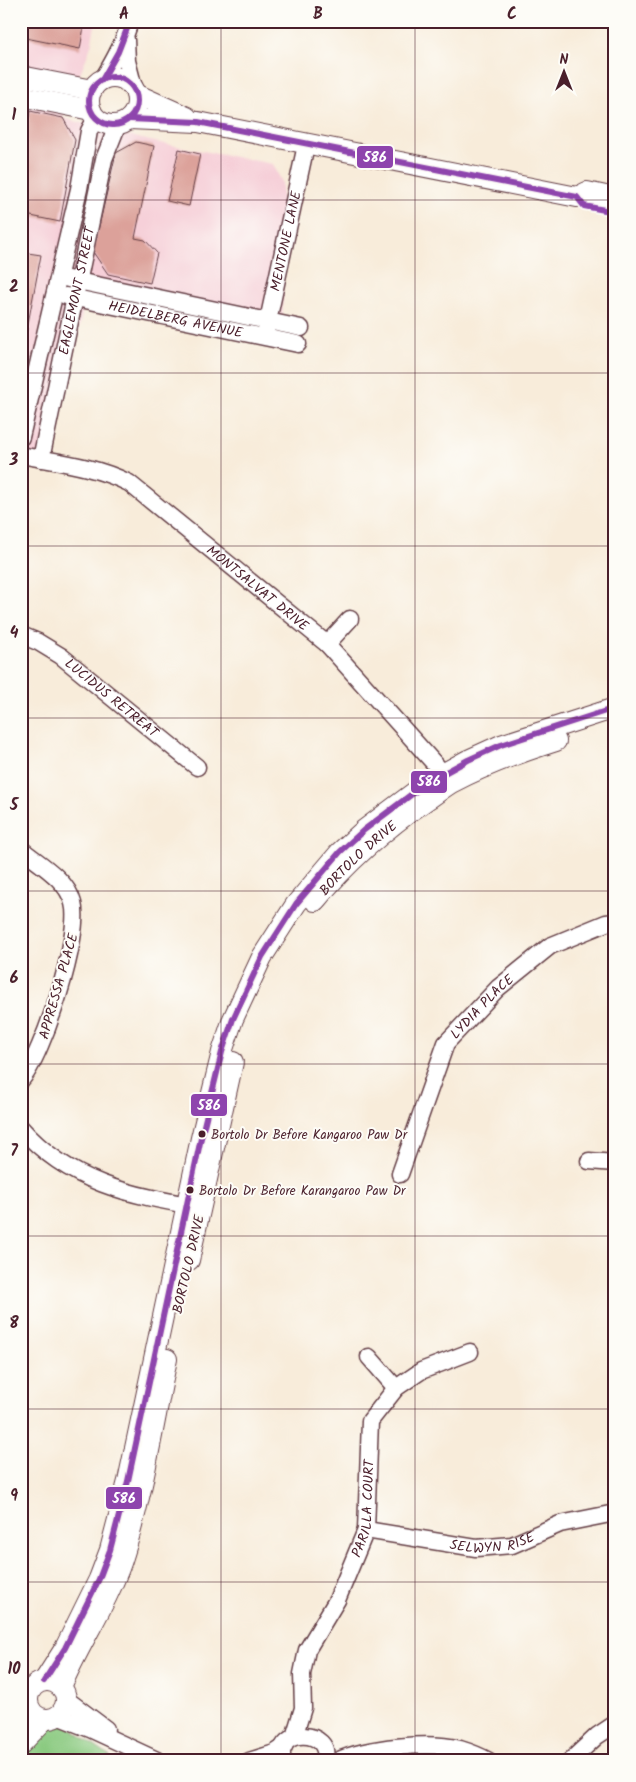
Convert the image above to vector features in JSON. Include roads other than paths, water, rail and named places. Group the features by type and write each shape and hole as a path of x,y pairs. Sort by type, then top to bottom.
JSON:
{"street":[{"path":"130,21 126,37 118,54 97,85 89,104 94,114 102,122 110,125 124,122 198,122 306,145 577,197 587,192 615,198"},
{"path":"124,122 136,108 135,91 127,61 126,37"},
{"path":"21,76 97,85 117,77 124,79 135,91 198,122"},
{"path":"21,96 94,114"},
{"name":"EAGLEMONT STREET","path":"21,437 59,277 94,114"},
{"name":"EAGLEMONT STREET","path":"41,459 80,281 104,159 124,122"},
{"name":"MENTONE LANE","path":"266,329 306,145"},
{"path":"577,197 584,206 615,212"},
{"name":"HEIDELBERG AVENUE","path":"59,277 299,336"},
{"name":"HEIDELBERG AVENUE","path":"54,294 266,329"},
{"name":"MONTSALVAT DRIVE","path":"21,455 96,470 129,482 327,644 448,777"},
{"path":"327,644 350,619"},
{"name":"LUCIDUS RETREAT","path":"21,635 38,642 61,656 197,767"},
{"name":"BORTOLO DRIVE","path":"21,1744 55,1700 73,1658 111,1587 126,1546 140,1492 194,1206 234,1059 255,1000 288,940 326,888 373,841 415,808 448,777 501,745 615,708"},
{"name":"BORTOLO DRIVE","path":"448,777 615,722"},
{"name":"APPRESSA PLACE","path":"21,849 62,884 73,902 75,914 72,942 53,1011 33,1064 21,1080"},
{"name":"LYDIA PLACE","path":"400,1174 446,1043 498,988 550,946 615,922"},
{"path":"21,1128 45,1152 90,1179 123,1190 194,1206"},
{"path":"589,1161 615,1163"},
{"name":"PARILLA COURT","path":"321,1748 303,1708 302,1674 308,1650 338,1600 366,1530 370,1421 396,1388 421,1371 470,1352"},
{"path":"369,1357 396,1388"},
{"name":"SELWYN RISE","path":"366,1530 476,1548 512,1545 560,1524 615,1513"},
{"path":"55,1700 35,1715 25,1712 30,1690 34,1686 55,1700 100,1724 127,1746 159,1761"},
{"name":"PARILLA COURT","path":"287,1748 303,1708"},
{"path":"570,1761 598,1736 615,1724"},
{"path":"249,1761 287,1748 304,1734 321,1748 361,1752"},
{"path":"337,1761 361,1752 408,1746 439,1746 460,1749 489,1761"}],"place":[{"name":"Bortolo Dr Before Kangaroo Paw Dr","path":"202,1134"},
{"name":"Bortolo Dr Before Karangaroo Paw Dr","path":"190,1190"}]}
